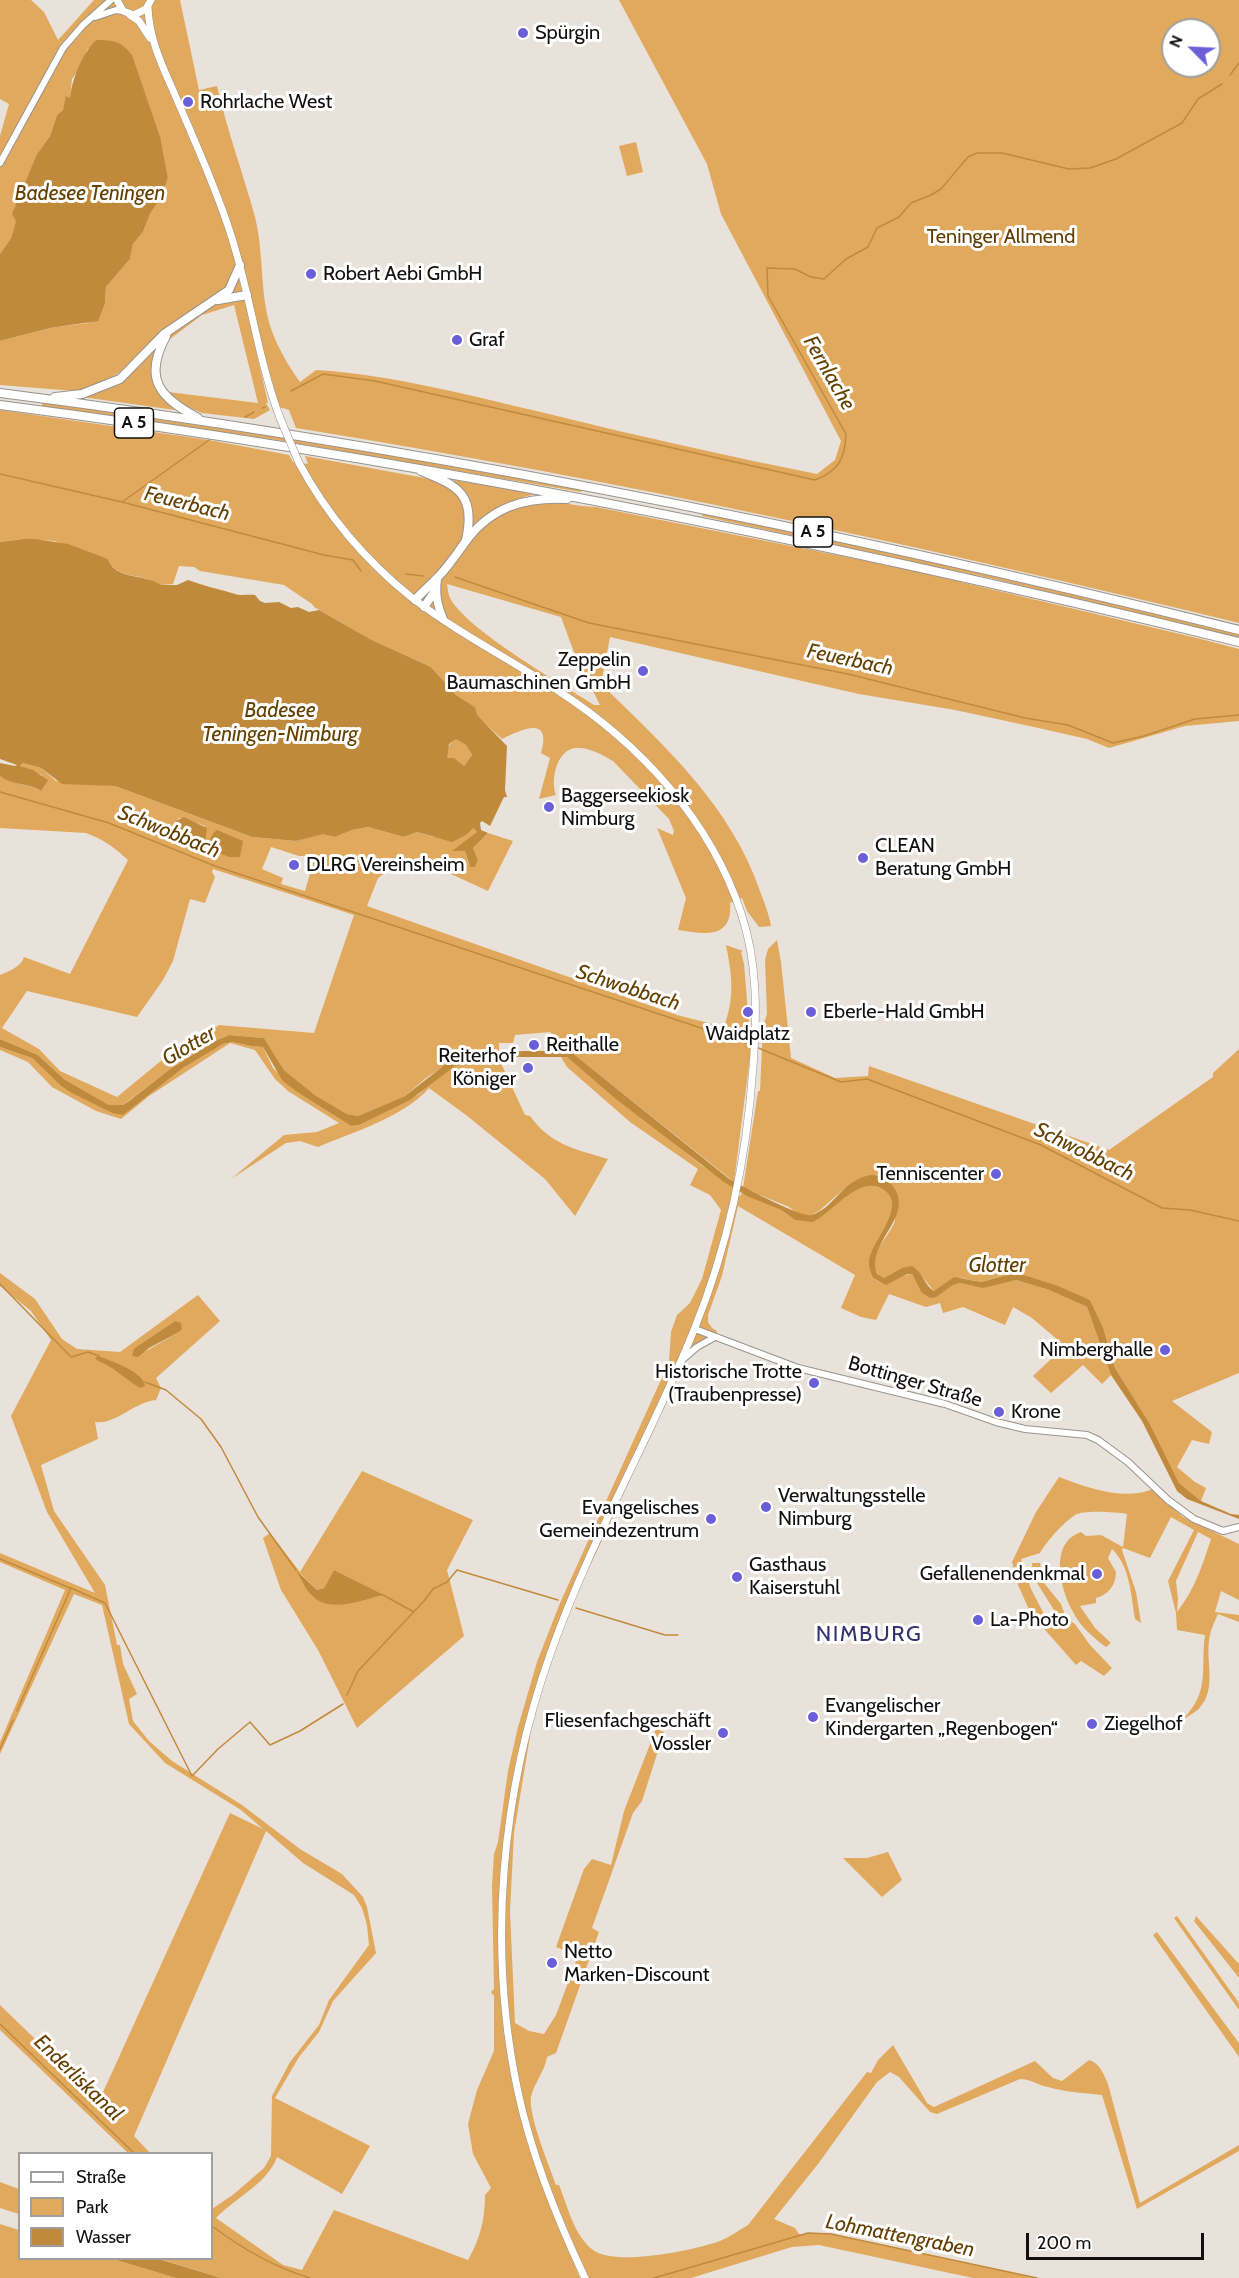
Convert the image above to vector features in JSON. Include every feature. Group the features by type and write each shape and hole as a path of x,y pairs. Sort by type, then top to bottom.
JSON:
{"highway":[{"path":"203,421 168,400 159,388 155,374 156,356 172,327 217,300 229,290 240,265"},
{"path":"229,290 241,289 247,295"},
{"path":"217,300 247,295"},
{"name":"A 5","path":"43,398 82,394 120,379 172,327"},
{"name":"A 5","path":"0,393 203,421 422,457 771,523 989,570 1239,630"},
{"name":"A 5","path":"0,405 404,465 604,501 955,574 1239,642"},
{"path":"404,465 450,483 462,494 470,511 466,540 437,579 415,600"},
{"name":"A 5","path":"466,540 493,515 522,501 550,498 604,501"},
{"path":"437,579 435,591 443,620"},
{"path":"424,607 435,591"}],"main road":[{"path":"117,0 126,12 139,21 153,43 212,182 240,265 265,371 280,418 299,463 317,495 344,532 386,576 443,620 561,692 607,725 666,784 693,817 720,862 744,920 753,962 756,1040 749,1114 739,1180 714,1274 695,1329 596,1541 558,1633 523,1744 508,1837 502,1948 504,1997 514,2066 524,2117 534,2151 559,2221 585,2278"},
{"path":"126,12 140,14 150,4"},
{"path":"150,4 153,43"}],"street":[{"path":"0,163 63,48 88,20 111,0"},
{"path":"88,20 116,10 126,12"},
{"name":"Bottinger Straße","path":"695,1329 804,1369 945,1404 1004,1425 1087,1435 1098,1440 1128,1462 1167,1500 1194,1519 1223,1531 1238,1527"},
{"path":"680,1363 697,1347 715,1337"}],"green space":[{"name":"Teninger Allmend","path":"0,0 31,0 44,12 58,40 94,0 180,0 199,90 217,86 255,217 265,303 273,335 300,382 316,370 404,381 683,446 817,474 835,460 841,441 721,214 707,164 619,0 1239,0 1239,623 887,541 769,516 533,469 296,428 289,410 273,405 252,332 268,403 266,403 270,410 254,419 202,413 181,404 168,392 258,403 234,305 202,315 166,342 158,337 121,371 100,384 75,391 0,385 0,341 50,328 88,323 105,303 106,287 130,259 133,244 143,232 168,178 161,140 88,48 81,66 72,79 70,98 57,115 50,136 37,154 11,238 0,254 0,136 9,104 0,99"},
{"path":"636,142 643,172 627,176 619,146"},
{"path":"155,348 153,374 155,382 175,410 82,397 93,393"},
{"path":"42,402 377,452 582,489 581,492 277,440 42,406"},
{"path":"0,410 209,440 289,455 293,462 308,464 305,456 430,479 452,489 461,501 476,533 493,519 511,509 532,503 553,502 596,507 906,569 1201,639 1239,649 1239,721 1185,726 1109,748 1087,739 1034,727 955,710 859,694 610,637 601,684 671,754 714,804 732,831 747,860 765,904 771,926 759,927 747,911 742,898 730,903 730,915 727,923 721,929 706,933 688,932 678,930 686,898 657,828 673,835 674,831 669,819 613,761 586,749 570,749 564,753 557,766 554,781 556,795 539,799 550,758 541,753 543,741 539,729 526,729 502,739 476,715 475,707 456,695 431,667 372,640 314,607 284,585 179,566 173,584 160,585 154,581 118,571 108,559 54,541 23,539 0,542","holes":["447,584 561,617 575,655 600,705 594,705 538,670 475,625 450,598"]},
{"path":"454,480 536,494 502,506 474,529 471,528 472,518"},
{"path":"702,513 1105,602 1239,634 1239,638 994,579 702,516"},
{"path":"456,738 466,745 472,755 464,766 447,758 448,747"},
{"path":"23,763 41,768 56,781 115,786 252,837 296,841 323,833 335,837 368,827 404,837 417,832 433,837 473,828 477,832 457,851 465,851 469,865 475,866 478,860 473,848 488,833 513,841 488,891 429,864 395,866 378,878 367,906 677,1015 724,1027 731,996 730,967 726,945 743,951 741,952 751,1049 734,1182 570,1051 561,1051 550,1032 515,1035 513,1043 499,1043 499,1053 460,1057 453,1060 405,1096 358,1116 347,1114 315,1095 284,1070 264,1038 229,1035 215,1041 170,1069 123,1105 109,1105 64,1079 38,1055 0,1039 0,975 17,966 24,957 70,974 128,860 108,844 86,833 0,828 0,776 41,791 42,775 20,766","holes":["179,818 205,826 195,846 173,837 173,826","271,847 299,856 311,856 313,863 305,891 281,884 283,878 262,869","213,869 354,915 314,1033 219,1025 162,1060 117,1097 60,1071 39,1049 2,1028 27,991 137,1017 163,980 173,961 190,899 205,903 215,877"]},
{"path":"777,940 791,1058 835,1078 868,1076 869,1066 1109,1150 1213,1077 1213,1073 1239,1049 1239,1373 1172,1401 1212,1432 1209,1444 1192,1440 1177,1467 1206,1488 1201,1501 1179,1483 1150,1424 1115,1368 1103,1327 1090,1300 1024,1275 1011,1274 981,1282 961,1278 934,1291 915,1268 893,1273 884,1278 876,1272 873,1266 874,1258 895,1220 888,1182 845,1188 819,1211 809,1216 800,1215 789,1207 743,1188 758,1091 760,1091 763,1026 767,1014 765,960 768,949"},
{"path":"232,1042 263,1047 273,1068 297,1092 351,1126 359,1125 419,1094 434,1080 455,1066 499,1059 525,1115 530,1116 546,1134 564,1145 608,1159 575,1216 545,1179 429,1088 406,1107 377,1123 318,1147 300,1141 286,1143 231,1179 284,1135 317,1132 339,1123 288,1091 275,1079 255,1050 230,1043 149,1096 121,1119 96,1111 52,1087 28,1062 0,1050 0,1047 32,1058 61,1086 112,1113 130,1109 183,1068 223,1044"},
{"path":"561,1057 567,1057 701,1165 736,1189 736,1193 740,1196 742,1193 781,1210 795,1220 813,1221 857,1190 868,1186 880,1188 889,1196 892,1204 887,1223 869,1260 873,1278 879,1282 889,1282 912,1274 921,1292 942,1292 960,1283 975,1286 1016,1280 1049,1290 1087,1307 1111,1375 1102,1384 1083,1365 1051,1393 1033,1376 1065,1346 1032,1318 1013,1307 1005,1325 963,1307 943,1313 940,1303 926,1307 889,1294 876,1320 861,1317 841,1308 855,1275 738,1206 722,1276 708,1315 708,1322 717,1331 716,1334 696,1348 679,1373 571,1607 555,1648 533,1718 514,1833 510,1911 515,2023 529,2031 544,2034 556,2015 578,1956 556,1947 584,1869 592,1859 611,1865 624,1811 656,1729 664,1732 642,1801 633,1813 592,1928 599,1932 556,2053 547,2057 531,2097 533,2116 544,2153 556,2185 559,2185 572,2220 581,2236 593,2250 604,2255 636,2257 693,2249 720,2241 748,2225 867,2072 871,2073 878,2060 893,2045 927,2103 934,2107 1035,2061 1053,2078 1062,2081 1089,2060 1093,2062 1101,2070 1108,2084 1140,2203 1239,2145 1239,2151 1137,2209 1102,2095 1061,2090 1020,2079 937,2114 930,2112 899,2077 890,2072 877,2082 818,2164 774,2219 795,2228 799,2234 831,2234 1037,2278 973,2278 819,2245 792,2247 691,2278 585,2278 557,2222 580,2278 221,2278 163,2260 213,2260 213,2208 264,2168 271,2156 272,2096 290,2062 319,2025 329,2000 369,1945 367,1925 362,1908 354,1895 303,1863 266,1831 134,2136 149,2152 127,2152 0,2030 0,2005 99,2101 230,1813 263,1829 241,1810 165,1763 129,1724 102,1605 74,1594 0,1754 0,1742 65,1590 0,1562 0,1553 95,1593 47,1512 11,1416 51,1340 31,1311 0,1286 0,1273 35,1299 62,1339 77,1349 120,1352 198,1295 220,1321 156,1378 161,1388 156,1400 110,1420 95,1422 98,1439 41,1465 54,1511 105,1585 117,1645 120,1645 123,1664 137,1694 129,1699 133,1721 149,1741 172,1761 242,1805 300,1849 342,1874 363,1897 367,1907 376,1953 333,2001 319,2032 299,2057 275,2098 370,2146 342,2194 277,2157 273,2166 259,2182 216,2218 283,2265 302,2270 334,2210 468,2260 481,2229 485,2195 491,2188 473,2154 468,2124 477,2090 494,2051 494,1996 491,1992 494,1989 492,1885 494,1854 518,1727 537,1662 560,1603 669,1362 671,1332 677,1315 690,1303 702,1279 721,1210 710,1195 690,1185 698,1169 630,1122 567,1067","holes":["175,1321 179,1332 144,1352 139,1345"]},
{"path":"362,1471 473,1520 447,1570 464,1636 357,1728 318,1650 281,1590 263,1538 270,1533 300,1572","holes":["334,1570 383,1595 345,1603 325,1602 310,1594 299,1572 317,1590 324,1588"]},
{"path":"1059,1477 1106,1492 1130,1494 1153,1489 1183,1517 1239,1544 1239,1600 1221,1591 1215,1612 1239,1615 1239,1622 1218,1614 1209,1641 1208,1691 1206,1699 1197,1710 1182,1720 1197,1700 1201,1690 1205,1635 1177,1630 1176,1613 1168,1581 1194,1530 1171,1517 1150,1558 1123,1548 1136,1592 1141,1623 1135,1619 1131,1591 1123,1564 1112,1549 1108,1558 1116,1572 1113,1585 1096,1598 1096,1603 1080,1606 1095,1628 1111,1643 1106,1647 1086,1630 1072,1610 1061,1578 1061,1555 1064,1546 1081,1532 1086,1536 1101,1535 1123,1547 1127,1514 1079,1513 1056,1532 1040,1553 1021,1559 1031,1589 1046,1618 1052,1621 1055,1615 1054,1610 1037,1583 1032,1563 1040,1563 1044,1583 1061,1604 1066,1618 1075,1624 1090,1645 1112,1668 1104,1676 1081,1661 1076,1665 1031,1614 1018,1585 1012,1562 1036,1512","holes":["1198,1532 1211,1539 1193,1586 1177,1612 1176,1581"]},
{"path":"888,1852 902,1880 882,1897 843,1858 867,1858"},
{"path":"1177,1916 1239,2003 1239,2010 1174,1918"},
{"path":"1196,1916 1239,1964 1239,1978 1194,1921"},
{"path":"1157,1932 1239,2043 1239,2057 1153,1935"},
{"path":"0,2182 18,2189 18,2214 0,2208"},
{"path":"0,2224 18,2230 18,2260 116,2260 176,2278 0,2278"}],"water":[{"name":"Badesee Teningen","path":"96,40 116,42 132,55 161,140 168,178 143,232 133,244 130,259 106,287 105,303 98,321 50,328 0,341 0,254 11,238 16,221 12,214 37,154 50,136 57,115 63,110 66,96 70,98 75,75 82,59"},
{"name":"Badesee Teningen-Nimburg","path":"35,539 68,544 108,559 117,571 161,585 177,585 188,580 237,595 255,595 265,603 279,602 291,608 298,607 309,612 319,610 372,640 431,667 456,695 475,707 477,715 507,746 505,790 507,797 504,797 490,826 482,821 480,823 481,830 488,833 473,848 478,860 475,867 470,867 465,851 452,851 477,832 473,828 466,835 452,842 417,832 404,837 368,827 335,837 323,834 296,841 252,837 115,786 62,784 41,768 23,763 20,766 33,770 48,780 41,791 0,776 0,763 17,765 0,759 0,542","holes":["456,739 466,745 472,755 464,766 454,758 447,758 449,744"]},
{"path":"184,817 207,828 205,842 201,846 184,842 170,834 176,821"},
{"path":"217,830 243,841 240,857 229,857 211,850 210,839"},
{"path":"229,1035 264,1038 284,1070 315,1095 347,1114 358,1116 405,1096 447,1063 460,1057 523,1051 570,1051 728,1178 757,1194 805,1215 811,1215 824,1208 856,1180 871,1175 883,1178 892,1185 898,1196 899,1207 878,1251 875,1262 877,1274 884,1278 902,1268 912,1266 934,1291 954,1277 981,1282 1011,1274 1024,1275 1090,1300 1103,1327 1115,1368 1150,1424 1179,1483 1201,1501 1231,1514 1239,1515 1239,1519 1187,1499 1177,1491 1142,1421 1111,1375 1087,1307 1049,1290 1016,1280 983,1288 960,1283 930,1298 921,1292 912,1274 907,1274 886,1285 873,1278 869,1264 872,1252 891,1213 892,1204 889,1196 882,1189 871,1186 857,1190 813,1222 795,1220 781,1210 747,1196 724,1182 616,1099 567,1057 516,1057 455,1066 410,1100 359,1125 351,1126 282,1080 263,1047 232,1042 223,1044 183,1068 123,1115 112,1113 72,1093 61,1086 32,1058 0,1047 0,1039 38,1055 64,1079 109,1105 123,1105 170,1069"},
{"path":"175,1321 181,1323 182,1329 179,1332 149,1348 138,1357 132,1356 134,1349"},
{"path":"98,1356 133,1371 145,1386 140,1388 98,1361 95,1358"},
{"path":"296,1570 317,1590 324,1588 334,1570 384,1595 346,1604 327,1604 311,1595"},
{"path":"116,2260 162,2260 221,2278 176,2278"}],"waterway":[{"name":"Fernlache","path":"1230,75 1239,63"},
{"name":"Fernlache","path":"291,391 323,374 375,381 815,480 830,472 839,463 844,450 846,434 768,296 767,268 795,269 811,277 824,279 846,259 868,247 877,228 899,217 911,203 941,189 968,157 977,153 1002,153 1069,169 1090,168 1116,159 1182,123 1198,99 1222,84"},
{"name":"Fernlache","path":"245,417 254,412"},
{"name":"Fernlache","path":"122,502 209,440"},
{"name":"Feuerbach","path":"0,474 122,502 324,555 353,560 361,571"},
{"name":"Feuerbach","path":"406,574 423,576"},
{"name":"Feuerbach","path":"455,577 589,623 848,674 1025,718 1068,725 1113,743 1144,736 1195,719 1239,715"},
{"name":"Schwobbach","path":"0,792 109,823 215,866 752,1045"},
{"name":"Schwobbach","path":"756,1047 841,1082 867,1079 1041,1145 1162,1208 1190,1210 1239,1221"},
{"path":"0,1284 71,1357 88,1352 99,1356"},
{"path":"145,1382 166,1390 201,1419 221,1447 258,1517 296,1570"},
{"path":"0,1559 70,1588"},
{"path":"347,1695 358,1671 433,1589 447,1582 457,1570 558,1600"},
{"path":"17,1711 71,1588 105,1603 192,1776 218,1749 250,1722 270,1745 300,1731 343,1704"},
{"path":"383,1595 414,1612"},
{"path":"576,1608 665,1635 678,1635"},
{"path":"0,1749 13,1720"},
{"name":"Enderliskanal","path":"0,2024 133,2152"},
{"name":"Enderliskanal","path":"213,2227 258,2256 310,2278"},
{"name":"Lohmattengraben","path":"654,2278 808,2233 831,2234 1037,2278"}],"place":[{"name":"Spürgin","path":"523,33"},
{"name":"Rohrlache West","path":"188,102"},
{"name":"Robert Aebi GmbH","path":"311,274"},
{"name":"Graf","path":"457,340"},
{"name":"Zeppelin Baumaschinen GmbH","path":"643,671"},
{"name":"Baggerseekiosk Nimburg","path":"549,807"},
{"name":"CLEAN Beratung GmbH","path":"863,858"},
{"name":"DLRG Vereinsheim","path":"294,865"},
{"name":"Waidplatz","path":"748,1012"},
{"name":"Eberle-Hald GmbH","path":"811,1012"},
{"name":"Reithalle","path":"534,1045"},
{"name":"Reiterhof Königer","path":"528,1068"},
{"name":"Tenniscenter","path":"996,1174"},
{"name":"Nimberghalle","path":"1165,1350"},
{"name":"Historische Trotte (Traubenpresse)","path":"814,1383"},
{"name":"Krone","path":"999,1412"},
{"name":"Verwaltungsstelle Nimburg","path":"766,1507"},
{"name":"Evangelisches Gemeindezentrum","path":"711,1519"},
{"name":"Gefallenendenkmal","path":"1097,1574"},
{"name":"Gasthaus Kaiserstuhl","path":"737,1577"},
{"name":"La-Photo","path":"978,1620"},
{"name":"Evangelischer Kindergarten „Regenbogen“","path":"813,1717"},
{"name":"Ziegelhof","path":"1092,1724"},
{"name":"Fliesenfachgeschäft Vossler","path":"723,1733"},
{"name":"Netto Marken-Discount","path":"552,1963"}],"district":[{"name":"NIMBURG","path":"869,1635"}],"water label":[{"name":"Glotter","path":"189,1046"},
{"name":"Glotter","path":"997,1266"}]}
